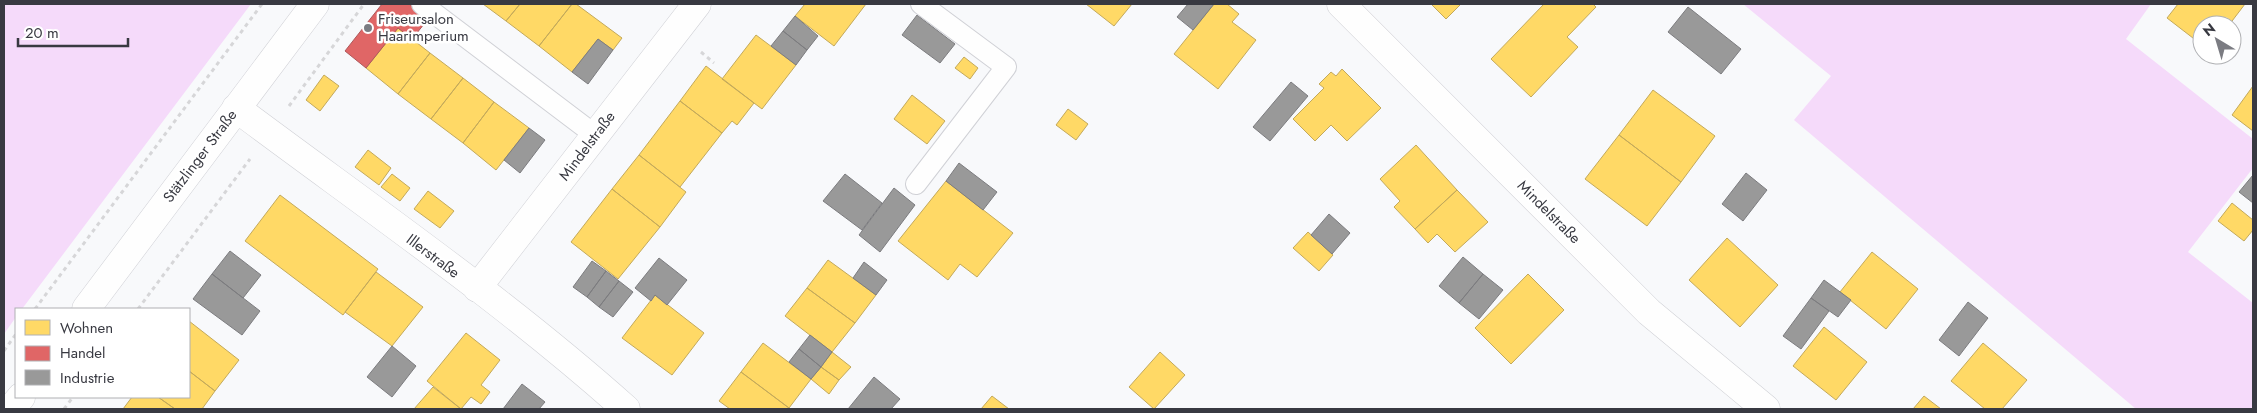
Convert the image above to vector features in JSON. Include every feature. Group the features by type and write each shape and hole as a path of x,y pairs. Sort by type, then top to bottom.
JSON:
{"street":[{"name":"Stätzlinger Straße","path":"87,308 315,4"},
{"name":"Mindelstraße","path":"477,288 697,4"},
{"name":"Mindelstraße","path":"1341,4 1649,312 1766,409"},
{"name":"Illerstraße","path":"236,108 477,288 586,373 626,409"},
{"path":"11,409 19,398"}],"lane":[{"path":"422,4 595,135"},
{"path":"916,184 1006,67 921,4"}],"path":[{"path":"36,308 262,4"},
{"path":"4,351 15,335"},
{"path":"64,409 72,398"}],"shaded area":[{"path":"4,4 251,4 23,308 15,308 15,318 4,334"},
{"path":"1743,4 2151,4 2126,39 2253,139 2253,168 2188,252 2253,303 2253,409 2136,409 1794,120 1831,76"}],"building: Wohnen":[{"path":"483,4 520,4 506,21"},
{"path":"520,4 572,4 539,46 506,21"},
{"path":"572,4 576,4 622,38 613,50 598,39 572,72 539,46"},
{"path":"805,4 866,4 834,46 795,16"},
{"path":"1086,4 1132,4 1114,26"},
{"path":"1214,4 1227,4 1239,14 1232,22 1256,40 1218,89 1174,54"},
{"path":"1431,4 1461,4 1446,19"},
{"path":"1544,4 1593,4 1596,7 1567,37 1578,47 1531,97 1491,59"},
{"path":"2178,4 2245,4 2237,15 2192,15 2192,37 2167,18"},
{"path":"398,28 430,53 398,94 366,68"},
{"path":"756,35 796,65 762,109 722,79"},
{"path":"430,53 463,78 431,119 398,94"},
{"path":"964,57 978,68 970,79 955,68"},
{"path":"706,66 754,103 737,125 732,121 722,133 680,101"},
{"path":"1342,69 1381,108 1347,141 1331,125 1315,141 1293,119 1324,88 1319,84 1331,72 1336,76"},
{"path":"324,75 339,86 320,111 306,100"},
{"path":"463,78 494,102 463,143 431,119"},
{"path":"2253,86 2253,131 2232,115"},
{"path":"1653,90 1715,136 1681,182 1619,135"},
{"path":"912,95 945,121 927,144 894,119"},
{"path":"680,101 722,133 680,187 639,155"},
{"path":"494,102 529,128 496,170 463,143"},
{"path":"1068,109 1088,124 1076,140 1056,125"},
{"path":"1619,135 1681,182 1647,226 1585,179"},
{"path":"1416,145 1457,190 1415,229 1394,207 1400,201 1380,179"},
{"path":"368,150 391,168 379,185 355,167"},
{"path":"639,155 686,192 660,227 612,189"},
{"path":"392,174 410,188 400,201 381,187"},
{"path":"946,181 1013,233 977,277 960,264 948,280 898,241"},
{"path":"612,189 660,227 618,279 571,242"},
{"path":"1457,190 1488,222 1455,252 1437,234 1428,243 1415,229"},
{"path":"428,191 454,211 440,228 414,209"},
{"path":"280,195 378,269 343,315 245,241"},
{"path":"2232,203 2253,220 2253,230 2244,241 2218,221"},
{"path":"1308,232 1333,255 1319,271 1293,248"},
{"path":"1727,238 1778,285 1740,327 1689,280"},
{"path":"1872,252 1918,289 1886,329 1840,292"},
{"path":"828,260 876,295 855,323 807,288"},
{"path":"376,272 423,307 392,346 345,312"},
{"path":"1528,274 1564,310 1511,364 1475,328"},
{"path":"807,288 855,323 832,352 785,316"},
{"path":"655,295 704,333 672,375 622,338"},
{"path":"190,322 239,360 215,391 190,372"},
{"path":"1824,327 1867,362 1836,400 1793,366"},
{"path":"466,333 500,360 481,385 490,392 481,404 471,397 461,409 427,381"},
{"path":"763,343 811,379 789,408 741,372"},
{"path":"1983,343 2027,380 2002,409 1985,409 1951,381"},
{"path":"832,352 851,367 839,380 821,367"},
{"path":"1160,352 1185,375 1154,409 1129,387"},
{"path":"821,367 839,380 829,394 811,379"},
{"path":"190,372 215,391 202,409 175,409 159,398 190,398"},
{"path":"741,372 789,408 730,409 719,401"},
{"path":"433,387 461,409 414,409"},
{"path":"992,396 1009,409 981,409"},
{"path":"1924,396 1941,409 1913,409"},
{"path":"131,398 159,398 175,409 123,409"}],"building: Handel":[{"path":"382,4 409,4 429,18 412,39 398,28 366,68 345,51"}],"building: Industrie":[{"path":"1188,4 1214,4 1193,30 1177,17"},
{"path":"1688,7 1741,49 1721,74 1668,32"},
{"path":"917,15 955,44 940,63 902,35"},
{"path":"795,16 818,36 807,50 783,31"},
{"path":"783,31 807,50 796,65 771,46"},
{"path":"598,39 613,50 588,84 572,72"},
{"path":"1291,82 1308,96 1270,141 1253,127"},
{"path":"529,128 545,140 520,173 504,160"},
{"path":"959,163 997,192 983,210 946,181"},
{"path":"1746,173 1767,190 1743,221 1722,204"},
{"path":"845,174 882,203 862,230 823,201"},
{"path":"2253,175 2253,203 2239,192"},
{"path":"894,188 915,205 880,252 859,235"},
{"path":"1329,214 1350,233 1332,254 1311,235"},
{"path":"230,251 261,275 243,298 212,274"},
{"path":"1463,257 1483,274 1459,303 1439,286"},
{"path":"659,258 687,280 667,305 655,295 651,301 635,288"},
{"path":"592,261 606,271 587,297 573,287"},
{"path":"864,262 887,280 876,295 853,278"},
{"path":"606,271 619,281 599,307 587,297"},
{"path":"212,274 260,311 242,335 193,299"},
{"path":"1483,274 1503,290 1479,319 1459,303"},
{"path":"1824,280 1851,300 1838,317 1811,298"},
{"path":"619,281 633,292 613,317 599,307"},
{"path":"1811,298 1829,311 1801,349 1783,336"},
{"path":"1968,302 1988,318 1959,356 1939,340"},
{"path":"810,335 832,352 821,367 799,349"},
{"path":"392,346 416,366 392,397 367,377"},
{"path":"799,349 821,367 811,379 789,362"},
{"path":"874,377 900,399 891,409 848,409"},
{"path":"522,384 545,402 539,409 503,409"}],"place":[{"name":"Friseursalon Haarimperium","path":"368,28"}]}
